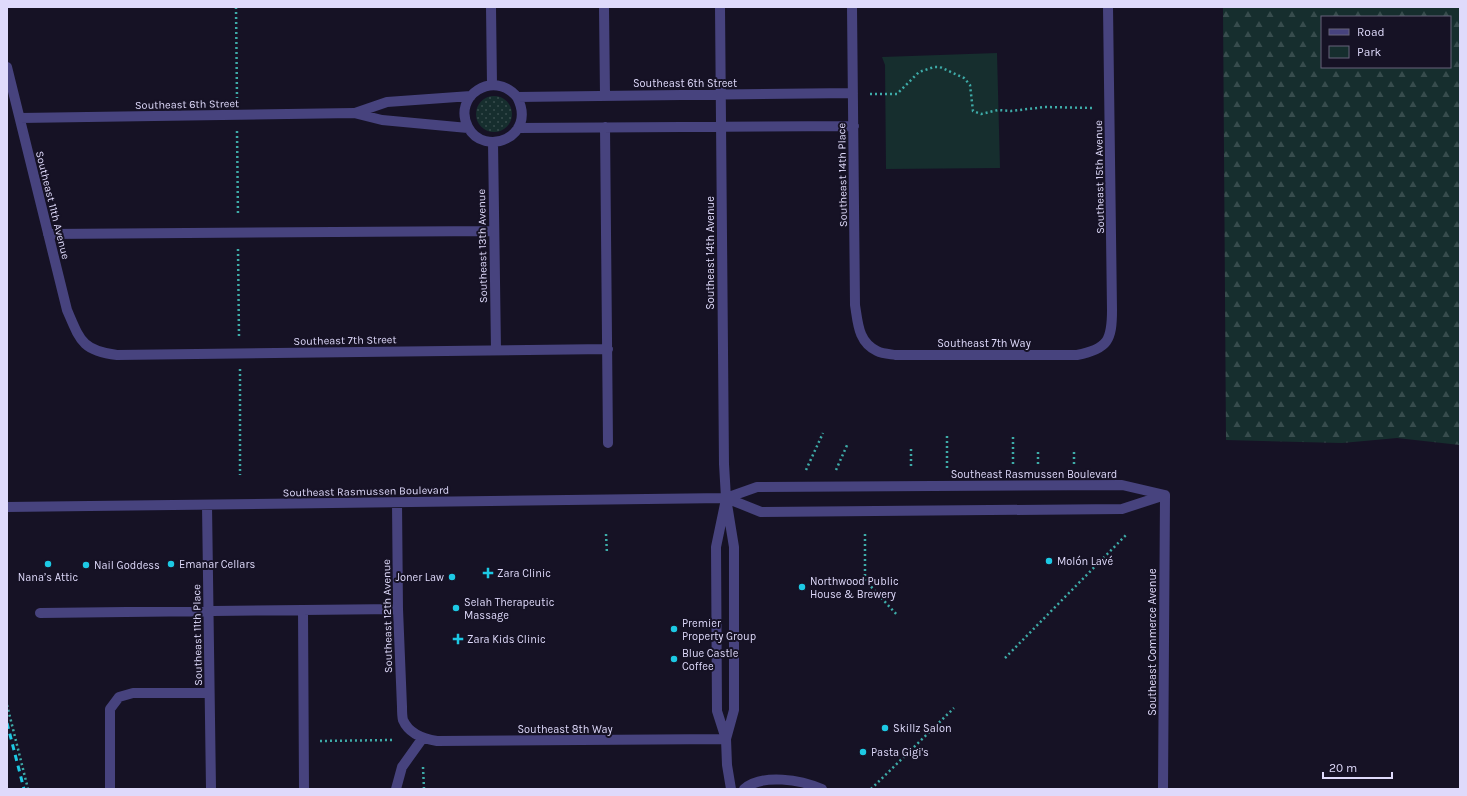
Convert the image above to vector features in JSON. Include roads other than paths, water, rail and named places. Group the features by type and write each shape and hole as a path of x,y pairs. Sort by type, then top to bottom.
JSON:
{"street":[{"path":"471,96 466,104 465,114 468,128 475,136 484,140 499,142 508,138 518,128 522,120 522,108 517,97 507,88 492,85 491,7"},
{"path":"604,7 605,96"},
{"name":"Southeast 14th Avenue","path":"720,7 724,464 726,498 734,547 734,710 726,739"},
{"name":"Southeast 14th Place","path":"852,7 855,305 858,329 865,342"},
{"name":"Southeast 15th Avenue","path":"1104,345 1110,334 1112,317 1108,7"},
{"name":"Southeast 11th Avenue","path":"7,67 67,310 78,336 85,345"},
{"name":"Southeast 6th Street","path":"354,113 387,102 471,96 478,89 492,85"},
{"name":"Southeast 6th Street","path":"517,97 853,93"},
{"name":"Southeast 6th Street","path":"20,118 354,113 382,120 468,128"},
{"path":"518,128 721,128 854,126"},
{"path":"605,127 608,443"},
{"name":"Southeast 13th Avenue","path":"493,142 496,350"},
{"path":"48,234 494,231"},
{"name":"Southeast 7th Way","path":"865,342 878,351 896,355 1077,355 1097,350 1104,345"},
{"name":"Southeast 7th Street","path":"85,345 93,350 117,355 608,349"},
{"name":"Southeast Rasmussen Boulevard","path":"7,507 726,498 757,486 1122,485 1165,495"},
{"name":"Southeast Rasmussen Boulevard","path":"726,498 761,512 1122,509 1165,495"},
{"name":"Southeast Commerce Avenue","path":"1163,789 1165,495"},
{"name":"Southeast 14th Avenue","path":"726,498 716,547 717,711 726,739 727,765 731,789"},
{"name":"Southeast 12th Avenue","path":"397,503 398,609 403,720 409,728 422,739"},
{"name":"Southeast 11th Place","path":"207,504 211,789"},
{"path":"40,613 398,609"},
{"path":"303,610 304,789"},
{"path":"110,789 110,709 119,697 133,693 209,693"},
{"path":"396,789 402,767 422,739"},
{"name":"Southeast 8th Way","path":"422,739 437,741 726,739"},
{"path":"744,789 763,781 790,780 813,785 822,789"}],"railway":[{"path":"7,723 24,789"}],"place":[{"name":"Molón Lavé","path":"1049,561"},
{"name":"Nana’s Attic","path":"48,564"},
{"name":"Emanar Cellars","path":"171,564"},
{"name":"Nail Goddess","path":"86,565"},
{"name":"Zara Clinic","path":"488,573"},
{"name":"Joner Law","path":"452,577"},
{"name":"Northwood Public House & Brewery","path":"802,587"},
{"name":"Selah Therapeutic Massage","path":"456,608"},
{"name":"Premier Property Group","path":"674,629"},
{"name":"Zara Kids Clinic","path":"458,639"},
{"name":"Blue Castle Coffee","path":"674,659"},
{"name":"Skillz Salon","path":"885,728"},
{"name":"Pasta Gigi's","path":"863,752"}]}
